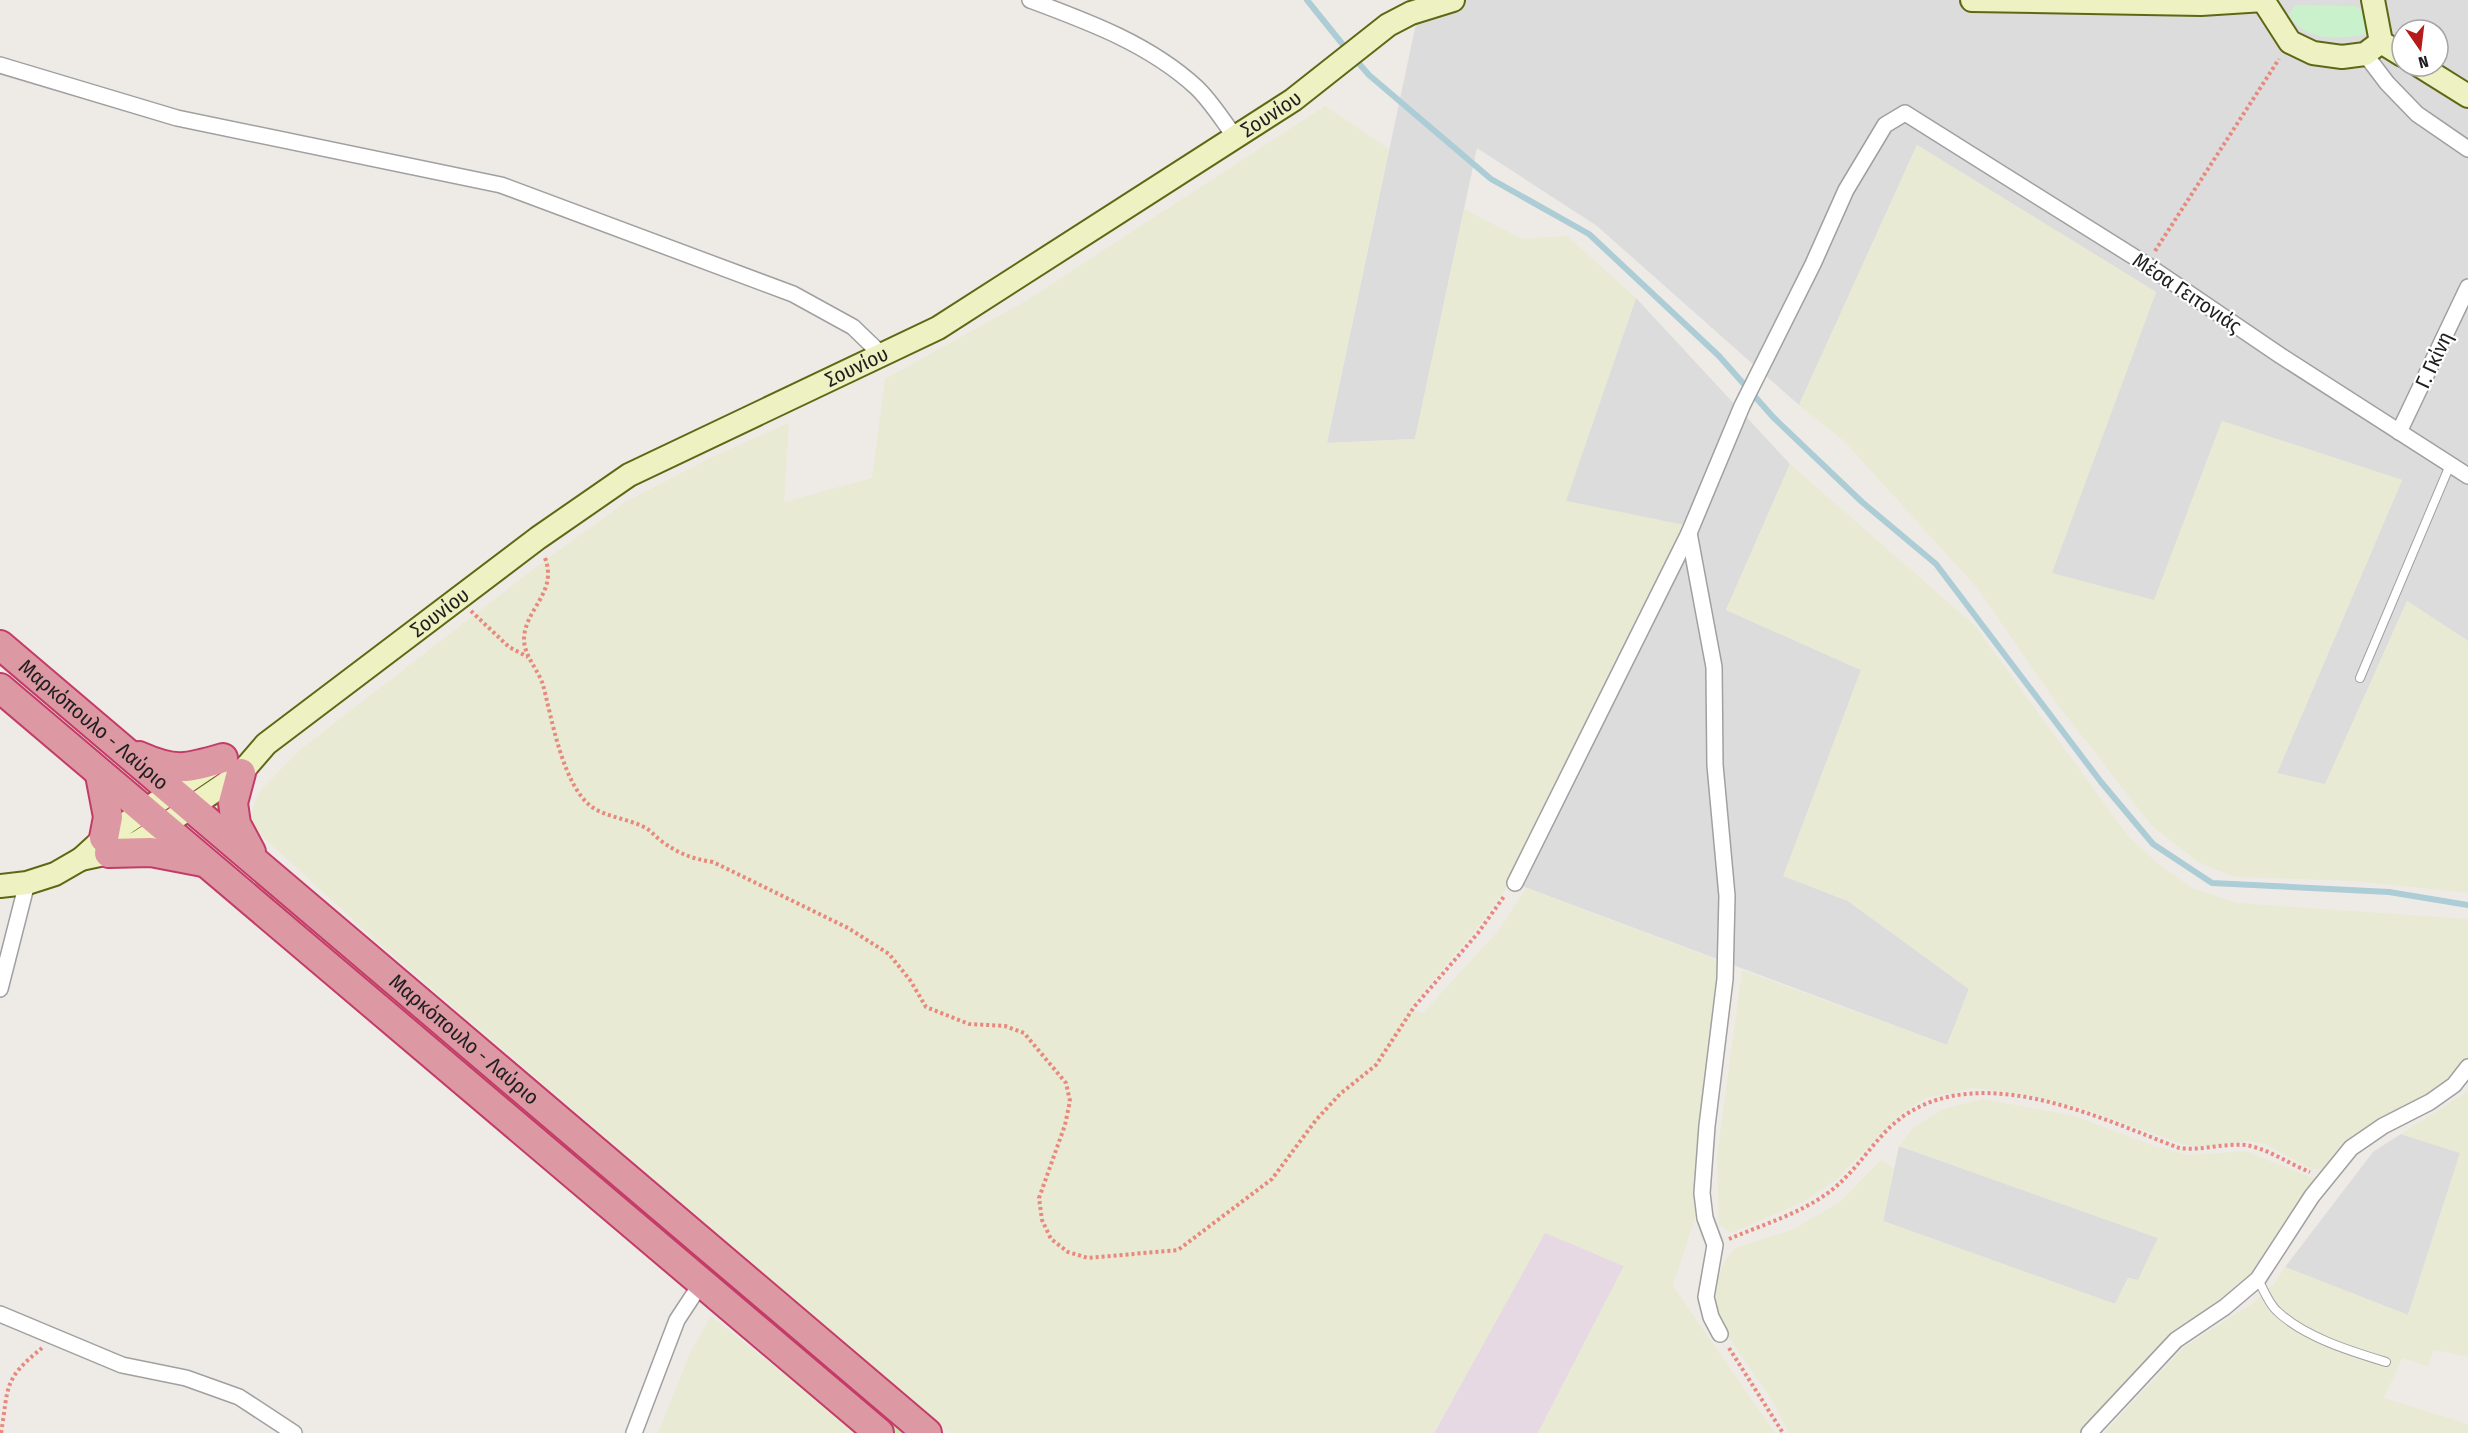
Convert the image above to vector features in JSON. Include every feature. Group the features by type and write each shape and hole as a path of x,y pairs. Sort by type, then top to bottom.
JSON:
{"highway":[{"name":"Μαρκόπουλο - Λαύριο","path":"0,645 257,861 927,1433"},
{"name":"Μαρκόπουλο - Λαύριο","path":"0,688 879,1433"},
{"path":"120,748 164,767 232,766 232,803 236,824 257,861"},
{"path":"100,775 108,817 106,846 208,863"}],"main road":[{"name":"Σουνίου","path":"0,886 27,883 55,874 154,818 266,744 538,537 629,475 884,356 938,328 1293,100 1367,40 1411,13 1453,0"},
{"path":"1972,0 2201,2 2264,0 2290,42 2313,53 2343,57 2373,48 2390,52"},
{"path":"2373,0 2373,48"},
{"path":"2439,78 2468,96"}],"street":[{"path":"1030,0 1104,28 1160,58 1198,88 1236,138"},
{"path":"2373,48 2387,83 2417,114 2468,149"},
{"path":"0,65 177,118 501,185 793,294 853,327 884,356"},
{"name":"Μέσα Γειτονιάς","path":"1689,533 1742,406 1846,190 1885,125 1905,112 2147,265 2281,356 2468,476"},
{"name":"Γ. Γκίνη","path":"2399,432 2468,287"},
{"path":"1515,883 1689,533"},
{"path":"1689,533 1714,667 1715,765 1727,896 1725,979 1707,1126 1702,1193 1705,1218 1715,1245 1707,1298 1711,1317 1720,1334"},
{"path":"0,989 27,883"},
{"path":"2089,1433 2176,1340 2225,1307 2258,1279 2329,1172 2351,1148 2430,1102 2454,1085 2468,1067"},
{"path":"634,1433 677,1320 702,1282"},
{"path":"0,1314 122,1365 186,1378 239,1397 294,1433"}],"lane":[{"path":"2360,678 2450,465"},
{"path":"2258,1279 2276,1311 2295,1324 2339,1348 2386,1362"}],"path":[{"path":"2147,265 2290,42"},
{"path":"538,537 549,567 548,585 527,625 524,638 529,658 539,671 569,776 592,807 611,818 647,829 690,859 713,862 848,928 889,954 910,980 926,1007 969,1024 1005,1026 1024,1033 1066,1083 1070,1101 1065,1125 1039,1198 1042,1220 1051,1239 1068,1252 1088,1258 1178,1250 1272,1179 1316,1120 1340,1095 1377,1065 1414,1007 1478,933 1515,883"},
{"path":"458,598 509,647 529,658"},
{"path":"1715,1245 1813,1201 1841,1182 1871,1148 1905,1116 1941,1097 1973,1092 2018,1096 2077,1110 2179,1148 2197,1150 2242,1145 2255,1147 2311,1173 2329,1172"},
{"path":"1720,1334 1783,1433"},
{"path":"1,1433 8,1384 18,1367 56,1336"}],"shaded area":[{"path":"1421,0 2468,0 2468,641 2407,601 2325,785 2277,773 2402,480 2222,421 2154,601 2051,573 2156,292 1917,145 1799,405 1597,226 1477,148 1415,439 1327,443"},
{"path":"1636,298 1790,464 1726,610 1861,670 1784,876 1848,901 1969,989 1947,1045 1511,882 1688,526 1565,501"},
{"path":"2401,1134 2460,1153 2408,1315 2285,1267 2373,1152"},
{"path":"1899,1146 2158,1238 2138,1280 2128,1278 2115,1304 1883,1221"},
{"path":"1545,1232 1624,1266 1538,1433 1434,1433"}],"green space":[{"path":"2295,5 2354,6 2365,12 2369,26 2365,34 2355,36 2333,37 2313,34 2296,24 2289,15"},
{"path":"1325,106 1389,149 1327,443 1415,439 1464,209 1522,239 1567,236 1636,298 1566,501 1689,526 1511,882 1477,928 1409,1009 1423,1013 1498,931 1526,888 1720,961 1698,1208 1673,1286 1775,1433 1538,1433 1624,1266 1545,1233 1434,1433 950,1433 375,940 262,836 252,824 252,811 259,792 301,749 536,567 627,501 710,458 789,423 784,502 872,478 885,379 1024,302"},
{"path":"1917,145 2156,292 2052,573 2154,600 2222,421 2402,480 2277,773 2325,784 2407,601 2468,641 2468,893 2353,881 2235,877 2198,862 2152,826 2058,705 1978,589 1844,441 1799,405"},
{"path":"1790,464 1974,625 2128,836 2155,861 2192,888 2237,903 2468,919 2468,1063 2452,1082 2327,1169 2311,1169 2265,1144 2247,1141 2198,1147 2182,1144 2079,1107 2017,1093 1974,1088 1926,1098 1900,1114 1837,1179 1805,1201 1731,1233 1719,1225 1717,1157 1742,970 1947,1045 1969,989 1848,901 1783,876 1861,670 1726,610"},
{"path":"340,960 375,977 908,1433 896,1433"},
{"path":"2468,1091 2468,1357 2434,1350 2428,1366 2402,1358 2384,1398 2468,1424 2468,1433 2104,1433 2184,1347 2253,1303 2275,1283 2285,1267 2408,1315 2460,1153 2401,1134"},
{"path":"1983,1099 2075,1116 2154,1146 2188,1155 2246,1151 2315,1179 2251,1278 2211,1310 2159,1346 2161,1347 2079,1433 1789,1433 1770,1397 1728,1337 1715,1308 1716,1283 1725,1260 1735,1248 1792,1230 1840,1202 1881,1160 1894,1168 1883,1221 2115,1304 2129,1278 2138,1280 2158,1238 1899,1146 1913,1128 1943,1109"},
{"path":"711,1316 858,1433 658,1433 691,1351"}],"waterway":[{"path":"1307,0 1348,51"},
{"path":"1355,59 1369,75 1491,179 1589,234 1719,356 1773,417 1862,502 1936,564 2101,782 2153,844 2212,883 2389,892 2468,905"}]}
